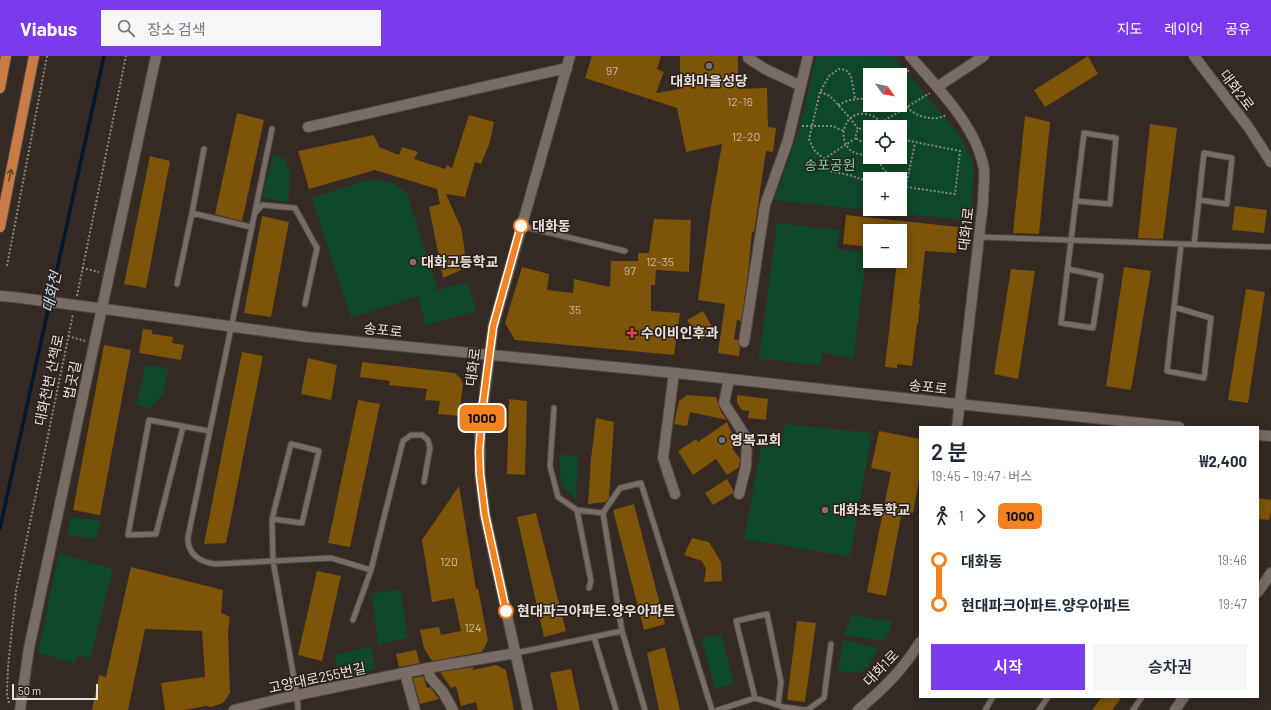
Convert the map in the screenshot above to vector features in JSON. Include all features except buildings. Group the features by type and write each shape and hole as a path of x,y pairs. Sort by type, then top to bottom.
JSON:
{"main road":[{"path":"0,88 6,56"},
{"path":"0,227 34,56"}],"street":[{"name":"법곳길","path":"20,710 29,648 156,56"},
{"name":"대화로","path":"528,710 485,515 480,475 480,431 494,321 570,56"},
{"path":"744,342 765,205 788,140 808,56"},
{"name":"대화1로","path":"910,56 934,90 955,109 968,129 978,150 984,169 983,203 957,426"},
{"path":"934,90 983,56"},
{"name":"대화2로","path":"1194,56 1249,128 1271,162"},
{"path":"748,58 765,69 801,86"},
{"path":"308,127 567,68"},
{"name":"송포로","path":"0,296 102,308 308,337 674,373 1169,426"},
{"path":"674,373 663,458 675,494"},
{"path":"729,379 724,404 746,439 746,466 739,494"},
{"path":"1259,435 1271,436"},
{"path":"1259,591 1271,573"},
{"name":"대화1로","path":"858,710 884,688 900,671 919,643"},
{"name":"고양대로255번길","path":"234,710 297,695 428,668 516,653"},
{"path":"428,668 430,677 443,692 453,710"},
{"path":"405,673 416,710"},
{"path":"1175,710 1183,698"}],"lane":[{"path":"272,129 230,326 188,537 188,547 198,558 208,563 215,564 242,564 331,558 370,570"},
{"path":"1068,269 1101,276 1093,328 1061,323 1084,133 1116,138 1110,204 1076,201"},
{"path":"177,284 204,150"},
{"path":"1194,245 1204,153 1232,158 1227,204 1199,200"},
{"path":"254,214 262,205 295,208 317,248 306,304"},
{"path":"192,213 251,227"},
{"path":"521,226 625,251"},
{"path":"979,237 1271,247"},
{"path":"1174,307 1211,318 1204,378 1167,372 1174,307 1181,245"},
{"path":"554,408 550,466 558,497 577,510 603,513"},
{"path":"184,427 156,534 128,535 149,420 209,431"},
{"path":"353,620 370,570 403,441 411,435 422,435 428,440 430,448 424,482"},
{"path":"272,519 302,523 319,451 291,444 272,519 273,561 297,695 298,710"},
{"path":"645,710 622,631 603,513 620,488 642,483 712,710"},
{"path":"577,510 591,581 589,588"},
{"path":"755,698 736,621 767,614 781,682 778,705"},
{"path":"516,653 622,631"},
{"path":"594,637 616,710"},
{"path":"718,710 755,698 778,705 806,710 824,698 831,644"},
{"path":"985,710 992,698"},
{"path":"1039,710 1047,698"},
{"path":"1133,710 1141,698"}],"path":[{"path":"7,266 47,56"},
{"path":"76,298 126,56"},
{"path":"907,73 910,68"},
{"path":"855,98 851,76 846,70 838,69 829,76 820,92 809,139 814,150 824,159 829,171 849,174 863,179"},
{"path":"934,90 907,108 915,114 934,119 948,113"},
{"path":"820,92 830,96 851,119 858,130"},
{"path":"838,105 855,98 866,99 863,114"},
{"path":"886,120 900,112"},
{"path":"863,155 856,154 846,145 844,131 846,124 856,115 863,114 870,115 878,120"},
{"path":"792,125 832,126 844,131"},
{"path":"858,130 863,128"},
{"path":"824,159 856,138 858,130"},
{"path":"856,138 863,142"},
{"path":"907,140 960,151 955,194 907,187"},
{"path":"907,182 915,142"},
{"path":"82,268 101,273"},
{"name":"대화천변 산책로","path":"10,705 7,694 8,668 16,591 73,313"},
{"path":"68,336 86,341"}],"green space":[{"name":"송포공원","path":"816,56 893,56 903,68 863,68 863,112 907,112 907,73 959,135 974,165 971,221 907,214 907,172 863,172 863,209 774,200 800,126"},
{"path":"273,155 285,159 290,174 288,202 262,198"},
{"path":"368,180 389,182 398,186 407,194 438,289 429,293 468,282 476,311 426,325 418,296 351,318 312,198"},
{"path":"777,223 839,230 837,249 863,252 863,268 865,268 853,359 822,352 821,365 759,359"},
{"path":"146,365 168,368 164,393 150,408 136,405"},
{"path":"786,424 872,433 850,557 744,539 763,437 780,442"},
{"path":"559,454 578,457 576,500 561,484"},
{"path":"71,517 100,521 96,539 67,535"},
{"path":"59,553 113,569 90,659 78,655 75,663 38,653"},
{"path":"400,589 408,638 378,645 372,594"},
{"path":"851,615 893,622 885,641 844,635"},
{"path":"721,634 734,684 715,688 701,638"},
{"path":"843,640 878,648 868,666 859,673 838,671"},
{"path":"372,647 375,669 339,677 335,655"}],"waterway":[{"name":"대화천","path":"0,528 104,56"}],"bus line":[{"name":"1000","path":"506,611 485,515 479,452 483,404 493,327 521,226"}],"place":[{"name":"대화마을성당","path":"709,66"},
{"name":"대화동","path":"521,226"},
{"name":"대화고등학교","path":"413,262"},
{"name":"수이비인후과","path":"632,333"},
{"name":"영복교회","path":"722,440"},
{"name":"대화초등학교","path":"825,510"},
{"name":"현대파크아파트.양우아파트","path":"506,611"}]}
